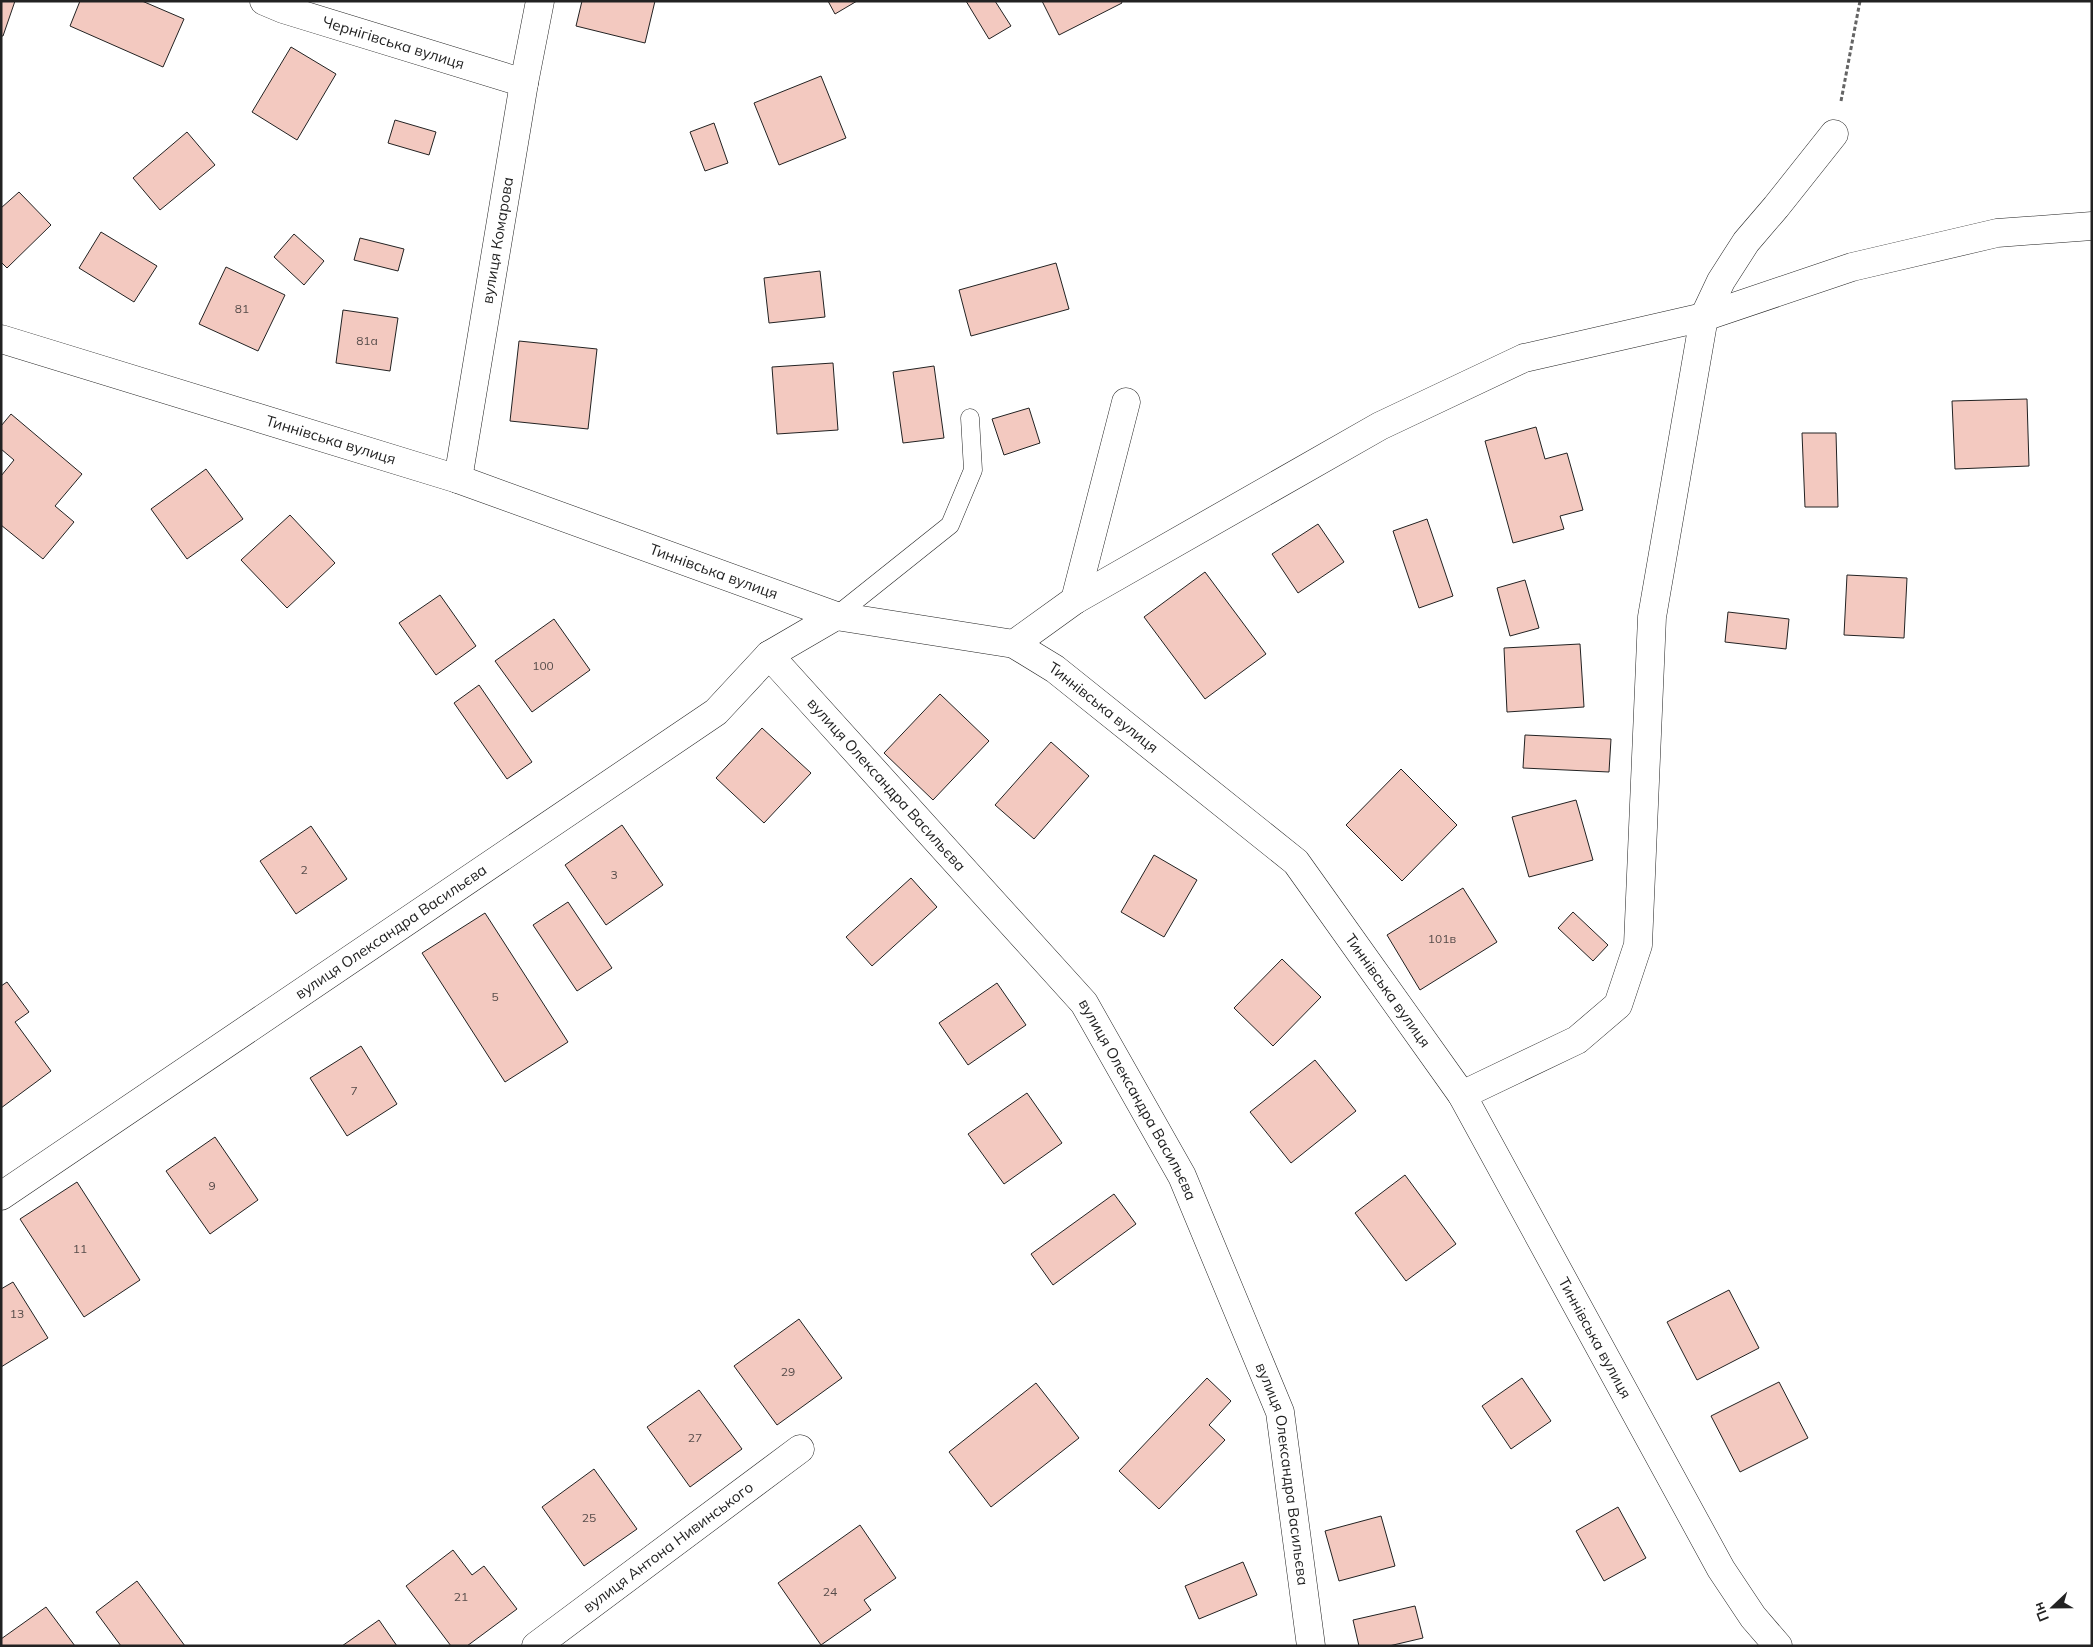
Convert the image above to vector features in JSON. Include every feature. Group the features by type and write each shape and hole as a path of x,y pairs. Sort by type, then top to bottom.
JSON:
{"street":[{"name":"Чернігівська вулиця","path":"264,1 283,9 524,82"},
{"name":"вулиця Комарова","path":"458,479 524,82 540,1"},
{"path":"1462,1096 1577,1040 1618,1005 1638,946 1652,617 1704,317 1721,281 1746,242 1834,134"},
{"path":"1014,644 1075,600 1380,426 1524,358 1704,317 1852,267 1997,233 2092,226"},
{"name":"Тиннівська вулиця","path":"1,339 458,479 836,616 1014,644 1055,669 1296,862 1462,1096 1721,1569 1753,1616 1778,1646"},
{"path":"1075,600 1126,402"},
{"name":"вулиця Олександра Васильєва","path":"1,1196 716,712 769,655 836,616"},
{"name":"вулиця Олександра Васильєва","path":"769,655 1084,1003 1182,1176 1280,1412 1312,1646"},
{"name":"вулиця Антона Нивинського","path":"536,1646 800,1449"}],"lane":[{"path":"836,616 950,525 973,470 970,418"}],"path":[{"path":"1834,134 1860,1"}],"building":[{"path":"1,1 15,1 3,36 1,36"},
{"path":"80,1 142,1 184,19 163,67 70,26"},
{"path":"582,1 655,1 645,43 576,26"},
{"path":"828,1 857,1 835,14"},
{"path":"966,1 995,1 1011,26 989,39"},
{"path":"1042,1 1121,1 1122,3 1059,35"},
{"path":"291,47 336,74 297,140 252,112"},
{"path":"821,76 846,138 779,165 754,103"},
{"path":"395,120 436,132 429,155 388,143"},
{"path":"714,123 728,163 705,171 690,132"},
{"path":"187,132 215,165 160,210 133,178"},
{"path":"19,192 51,225 7,268 1,262 1,208"},
{"path":"101,232 157,266 134,302 79,268"},
{"path":"294,234 324,261 304,285 274,257"},
{"path":"360,238 404,249 398,271 354,260"},
{"path":"1056,263 1069,309 971,336 959,290"},
{"path":"226,267 285,295 258,351 199,324"},
{"path":"820,271 825,317 769,323 764,278"},
{"path":"343,310 398,318 390,371 336,363"},
{"path":"519,341 597,349 588,429 510,421"},
{"path":"833,363 838,430 777,434 772,367"},
{"path":"934,366 944,438 903,443 893,372"},
{"path":"2027,399 2029,466 1955,469 1952,401"},
{"path":"1029,408 1040,443 1004,455 992,419"},
{"path":"11,414 82,474 55,506 74,522 43,559 1,525 1,476 14,460 1,449 1,426"},
{"path":"1536,427 1545,459 1567,453 1583,510 1560,516 1564,529 1513,543 1485,441"},
{"path":"1802,433 1836,433 1838,507 1805,507"},
{"path":"206,469 243,519 187,559 151,509"},
{"path":"290,515 335,563 287,608 241,560"},
{"path":"1427,519 1453,596 1419,608 1393,531"},
{"path":"1318,524 1344,562 1298,593 1272,554"},
{"path":"1205,572 1266,654 1205,699 1144,617"},
{"path":"1847,575 1907,578 1904,638 1844,635"},
{"path":"1525,580 1539,628 1510,636 1497,588"},
{"path":"440,595 476,646 436,675 399,623"},
{"path":"1728,612 1789,619 1786,649 1725,642"},
{"path":"554,619 590,670 532,712 495,661"},
{"path":"1580,644 1584,707 1507,712 1504,648"},
{"path":"479,685 532,762 507,779 454,703"},
{"path":"940,694 989,741 933,800 884,753"},
{"path":"762,728 811,773 764,823 716,778"},
{"path":"1525,735 1611,739 1609,772 1523,768"},
{"path":"1051,742 1089,776 1034,839 995,805"},
{"path":"1401,769 1457,825 1402,881 1346,825"},
{"path":"1576,800 1593,860 1529,877 1512,817"},
{"path":"622,825 663,885 606,925 565,865"},
{"path":"311,826 347,879 296,914 260,861"},
{"path":"1154,855 1197,880 1164,937 1121,912"},
{"path":"911,878 937,907 872,966 846,937"},
{"path":"1463,888 1497,942 1420,990 1387,935"},
{"path":"568,902 612,968 577,991 533,925"},
{"path":"1573,912 1608,945 1593,961 1558,928"},
{"path":"485,913 568,1042 505,1082 422,953"},
{"path":"1282,959 1321,997 1273,1046 1234,1008"},
{"path":"7,982 29,1012 15,1022 51,1071 1,1108 1,986"},
{"path":"997,983 1026,1025 968,1065 939,1023"},
{"path":"361,1046 397,1104 347,1136 310,1078"},
{"path":"1315,1060 1356,1111 1291,1163 1250,1112"},
{"path":"1027,1093 1062,1143 1004,1184 968,1134"},
{"path":"215,1137 258,1200 210,1234 166,1171"},
{"path":"1405,1175 1456,1244 1406,1281 1355,1213"},
{"path":"77,1182 140,1280 84,1317 20,1219"},
{"path":"1114,1194 1136,1224 1053,1285 1031,1254"},
{"path":"13,1282 48,1338 1,1367 1,1289"},
{"path":"1729,1290 1759,1348 1697,1380 1667,1322"},
{"path":"799,1319 842,1378 777,1425 734,1366"},
{"path":"1207,1378 1231,1401 1209,1425 1225,1440 1159,1509 1119,1471"},
{"path":"1522,1378 1551,1421 1511,1449 1482,1406"},
{"path":"1779,1382 1808,1438 1740,1472 1711,1416"},
{"path":"1036,1383 1079,1438 991,1507 949,1452"},
{"path":"699,1390 742,1449 690,1487 647,1427"},
{"path":"594,1469 637,1529 584,1566 542,1507"},
{"path":"1618,1507 1646,1558 1604,1581 1576,1531"},
{"path":"1381,1516 1395,1566 1339,1581 1325,1531"},
{"path":"860,1525 896,1578 864,1600 871,1610 821,1645 778,1583"},
{"path":"453,1550 472,1575 484,1566 517,1609 467,1646 451,1646 406,1586"},
{"path":"1243,1562 1257,1595 1199,1619 1185,1586"},
{"path":"137,1581 185,1646 121,1646 96,1612"},
{"path":"1415,1606 1423,1638 1389,1646 1359,1646 1353,1620"},
{"path":"46,1607 75,1646 1,1646 1,1639"},
{"path":"379,1620 397,1646 342,1646"}]}
